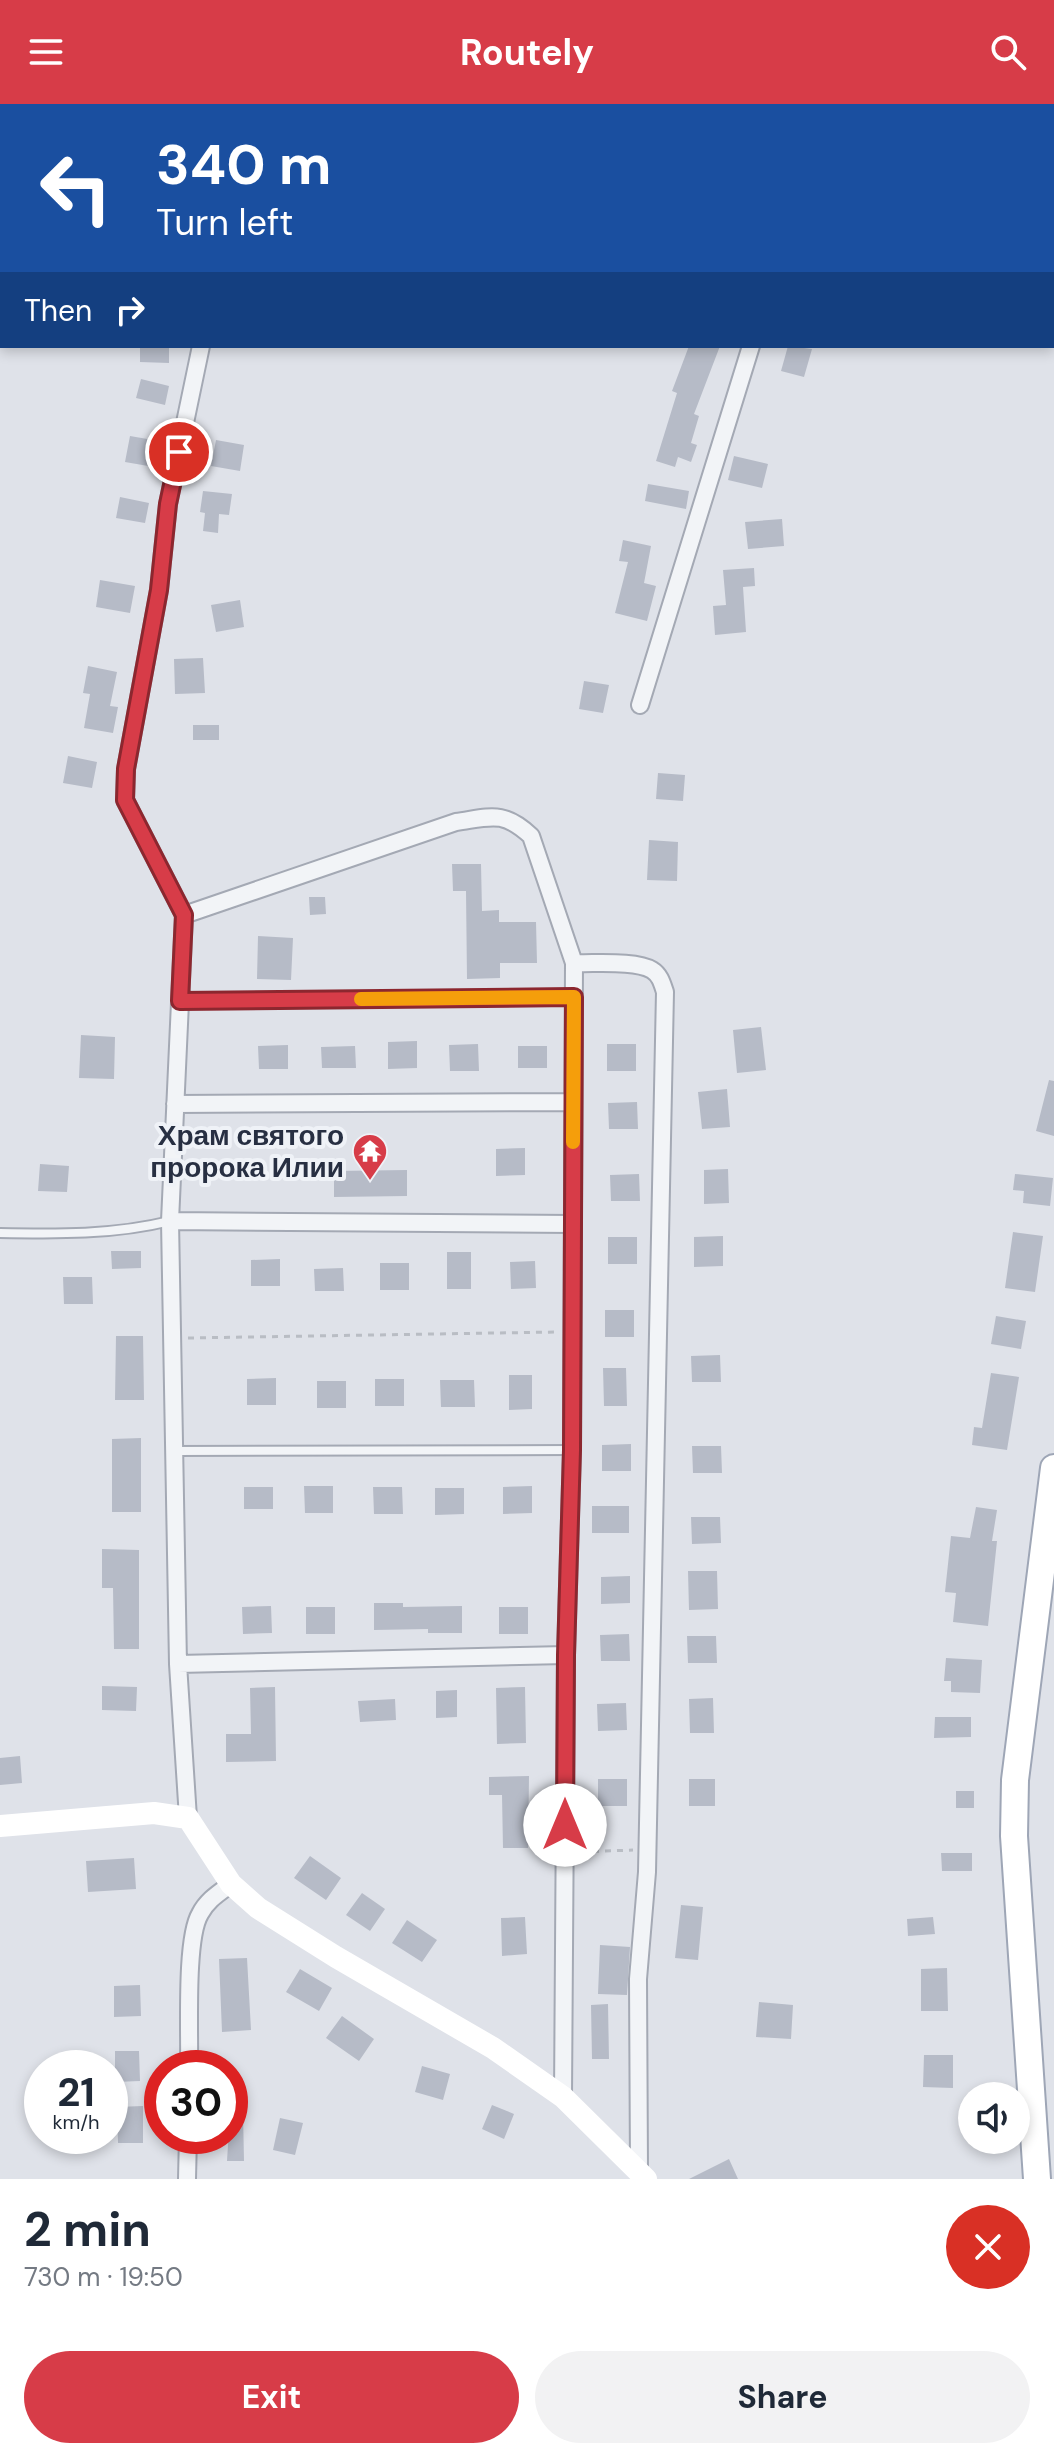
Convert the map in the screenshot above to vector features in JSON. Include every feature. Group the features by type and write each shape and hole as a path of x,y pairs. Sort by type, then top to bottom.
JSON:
{"main road":[{"path":"1037,2179 1014,1836 1015,1780 1054,1468"}],"street":[{"path":"201,348 168,504 159,590 126,769 125,800 184,915 170,1221 178,1664 188,1818 231,1884 271,1916 493,2048 563,2097 642,2175"},
{"path":"640,705 750,348"},
{"path":"184,915 456,822 497,816 518,824 531,836 574,963 572,1450 566,1655 563,2097"},
{"path":"574,963 635,965 651,969 660,978 665,992 647,1850 638,1979 642,2175"},
{"path":"175,1104 573,1102"},
{"path":"170,1221 573,1224"},
{"path":"178,1664 566,1655"},
{"path":"0,1826 154,1813 188,1818"},
{"path":"189,2050 191,1939 198,1916 210,1899 231,1884"},
{"path":"187,2179 188,2154"}],"lane":[{"path":"180,1001 574,997"},
{"path":"0,1233 100,1232 139,1229 170,1221"},
{"path":"174,1451 572,1450"}],"path":[{"path":"172,1338 572,1332"},
{"path":"565,1853 647,1850"}],"building":[{"path":"140,348 169,348 169,363 140,362"},
{"path":"688,348 719,348 694,414 699,416 691,443 697,445 691,462 678,457 675,467 656,461 677,393 672,391"},
{"path":"787,348 812,349 804,377 781,371"},
{"path":"141,379 169,386 165,405 136,398"},
{"path":"130,436 159,441 154,467 125,462"},
{"path":"216,440 244,445 240,471 211,466"},
{"path":"734,456 768,464 762,488 728,480"},
{"path":"648,484 689,491 686,509 645,501"},
{"path":"203,491 232,494 229,515 219,514 218,533 203,531 205,513 200,512"},
{"path":"120,497 149,503 145,523 116,518"},
{"path":"782,519 784,546 748,549 745,522"},
{"path":"623,540 651,546 644,583 656,586 647,621 615,613 628,562 619,561"},
{"path":"754,568 755,586 743,587 746,632 715,635 713,606 726,605 723,570"},
{"path":"100,580 135,586 130,613 96,607"},
{"path":"240,600 244,627 216,632 211,605"},
{"path":"203,658 205,693 175,694 174,659"},
{"path":"88,666 117,672 110,706 118,707 113,733 84,728 90,694 83,693"},
{"path":"584,681 609,685 603,713 579,709"},
{"path":"193,725 219,725 219,740 193,740"},
{"path":"68,756 97,762 92,788 63,783"},
{"path":"658,773 685,775 683,801 656,799"},
{"path":"649,840 678,842 677,881 647,880"},
{"path":"452,864 481,864 482,911 499,910 499,922 536,922 537,963 500,963 500,978 467,979 466,891 453,891"},
{"path":"309,897 325,897 326,914 310,915"},
{"path":"258,936 293,938 291,980 257,979"},
{"path":"761,1027 766,1070 737,1073 733,1030"},
{"path":"81,1035 115,1037 114,1079 79,1078"},
{"path":"417,1041 417,1068 388,1069 388,1042"},
{"path":"478,1044 479,1071 450,1071 449,1045"},
{"path":"607,1044 636,1044 636,1071 607,1071"},
{"path":"288,1045 288,1069 259,1069 258,1046"},
{"path":"355,1046 356,1068 322,1068 321,1047"},
{"path":"518,1046 547,1046 547,1068 518,1068"},
{"path":"1049,1080 1054,1081 1054,1136 1036,1131"},
{"path":"727,1089 730,1127 702,1129 698,1092"},
{"path":"637,1102 638,1129 609,1129 608,1103"},
{"path":"525,1148 525,1175 496,1176 496,1149"},
{"path":"40,1164 69,1166 67,1192 38,1191"},
{"path":"728,1169 729,1203 704,1204 704,1170"},
{"path":"407,1170 407,1196 334,1197 334,1171"},
{"path":"639,1174 640,1201 611,1201 610,1175"},
{"path":"1015,1174 1053,1178 1050,1206 1023,1203 1024,1191 1013,1190"},
{"path":"1013,1232 1043,1236 1035,1292 1005,1288"},
{"path":"723,1236 723,1266 694,1267 694,1237"},
{"path":"608,1237 637,1237 637,1264 608,1264"},
{"path":"111,1251 141,1251 141,1268 112,1269"},
{"path":"447,1252 471,1252 471,1289 447,1289"},
{"path":"280,1259 280,1286 251,1286 251,1260"},
{"path":"535,1261 536,1288 511,1289 510,1262"},
{"path":"380,1263 409,1263 409,1290 380,1290"},
{"path":"343,1268 344,1291 315,1291 314,1269"},
{"path":"63,1277 92,1277 93,1304 64,1304"},
{"path":"605,1310 634,1310 634,1337 605,1337"},
{"path":"996,1316 1026,1321 1021,1349 991,1344"},
{"path":"116,1336 143,1336 144,1400 115,1400"},
{"path":"720,1355 721,1382 692,1382 691,1356"},
{"path":"603,1368 626,1368 627,1406 604,1406"},
{"path":"991,1373 1019,1377 1007,1450 972,1445 974,1427 982,1428"},
{"path":"509,1375 532,1375 532,1409 509,1410"},
{"path":"276,1378 276,1405 247,1405 247,1379"},
{"path":"375,1379 404,1379 404,1406 375,1406"},
{"path":"440,1380 474,1380 475,1407 441,1407"},
{"path":"317,1381 346,1381 346,1408 317,1408"},
{"path":"141,1438 141,1512 112,1512 112,1439"},
{"path":"631,1444 631,1471 602,1471 602,1445"},
{"path":"692,1446 721,1446 722,1473 693,1473"},
{"path":"304,1486 333,1486 333,1513 305,1513"},
{"path":"532,1486 532,1513 503,1514 503,1487"},
{"path":"244,1487 273,1487 273,1509 244,1509"},
{"path":"373,1487 402,1487 403,1514 374,1514"},
{"path":"435,1488 464,1488 464,1514 435,1515"},
{"path":"592,1506 629,1506 629,1533 592,1533"},
{"path":"976,1507 997,1510 992,1541 997,1541 988,1626 953,1622 956,1593 945,1592 951,1536 970,1538"},
{"path":"691,1517 720,1517 721,1543 692,1544"},
{"path":"102,1549 139,1550 139,1649 114,1649 113,1588 102,1588"},
{"path":"688,1571 717,1571 718,1609 689,1610"},
{"path":"630,1576 630,1603 601,1604 601,1577"},
{"path":"374,1603 403,1603 403,1607 462,1606 462,1633 428,1633 428,1629 374,1630"},
{"path":"271,1606 272,1633 243,1634 242,1607"},
{"path":"306,1607 335,1607 335,1634 306,1634"},
{"path":"499,1607 528,1607 528,1634 499,1634"},
{"path":"629,1634 630,1661 601,1661 600,1635"},
{"path":"687,1636 716,1636 717,1663 688,1663"},
{"path":"946,1658 982,1660 980,1693 951,1692 951,1681 944,1681"},
{"path":"102,1686 137,1687 136,1711 102,1710"},
{"path":"275,1687 276,1761 226,1762 226,1734 251,1734 250,1688"},
{"path":"525,1687 526,1743 497,1744 496,1688"},
{"path":"457,1690 457,1717 436,1718 436,1691"},
{"path":"713,1698 714,1733 690,1733 689,1699"},
{"path":"395,1699 396,1720 360,1722 358,1701"},
{"path":"626,1703 627,1730 598,1731 597,1704"},
{"path":"935,1717 971,1717 971,1737 934,1738"},
{"path":"20,1756 22,1783 0,1785 0,1758"},
{"path":"529,1776 528,1848 503,1848 502,1795 489,1795 489,1777"},
{"path":"598,1779 627,1779 627,1806 598,1806"},
{"path":"689,1779 715,1779 715,1806 689,1806"},
{"path":"956,1791 974,1791 974,1808 956,1808"},
{"path":"941,1853 972,1853 972,1871 942,1871"},
{"path":"310,1856 341,1878 326,1900 294,1878"},
{"path":"134,1858 136,1889 88,1892 86,1861"},
{"path":"362,1893 385,1909 370,1931 346,1915"},
{"path":"681,1905 703,1907 698,1960 675,1958"},
{"path":"525,1917 527,1954 502,1956 501,1918"},
{"path":"933,1917 935,1934 908,1936 907,1919"},
{"path":"407,1920 437,1940 422,1962 392,1943"},
{"path":"600,1945 630,1947 627,1995 598,1994"},
{"path":"247,1958 251,2030 222,2032 219,1959"},
{"path":"947,1968 948,2011 921,2011 921,1969"},
{"path":"300,1969 332,1988 319,2011 286,1992"},
{"path":"140,1985 141,2016 114,2017 114,1986"},
{"path":"759,2002 793,2005 791,2039 756,2037"},
{"path":"608,2004 609,2059 592,2059 591,2005"},
{"path":"342,2016 374,2039 359,2061 326,2038"},
{"path":"128,2051 139,2051 140,2081 128,2081"},
{"path":"924,2055 953,2055 953,2088 923,2087"},
{"path":"422,2066 450,2074 443,2100 415,2092"},
{"path":"492,2105 514,2114 504,2139 482,2129"},
{"path":"143,2106 143,2143 128,2143 128,2107"},
{"path":"280,2118 303,2123 295,2155 273,2150"},
{"path":"227,2154 244,2154 244,2161 227,2161"},
{"path":"729,2159 738,2179 689,2179"}],"slow traffic":[{"path":"361,999 574,997 573,1142"}],"place":[{"name":"Храм святого пророка Илии","path":"370,1182"}],"route":[{"path":"179,452 168,504 159,590 126,769 125,800 184,915 180,1001 574,997 572,1450 565,1825"}]}
